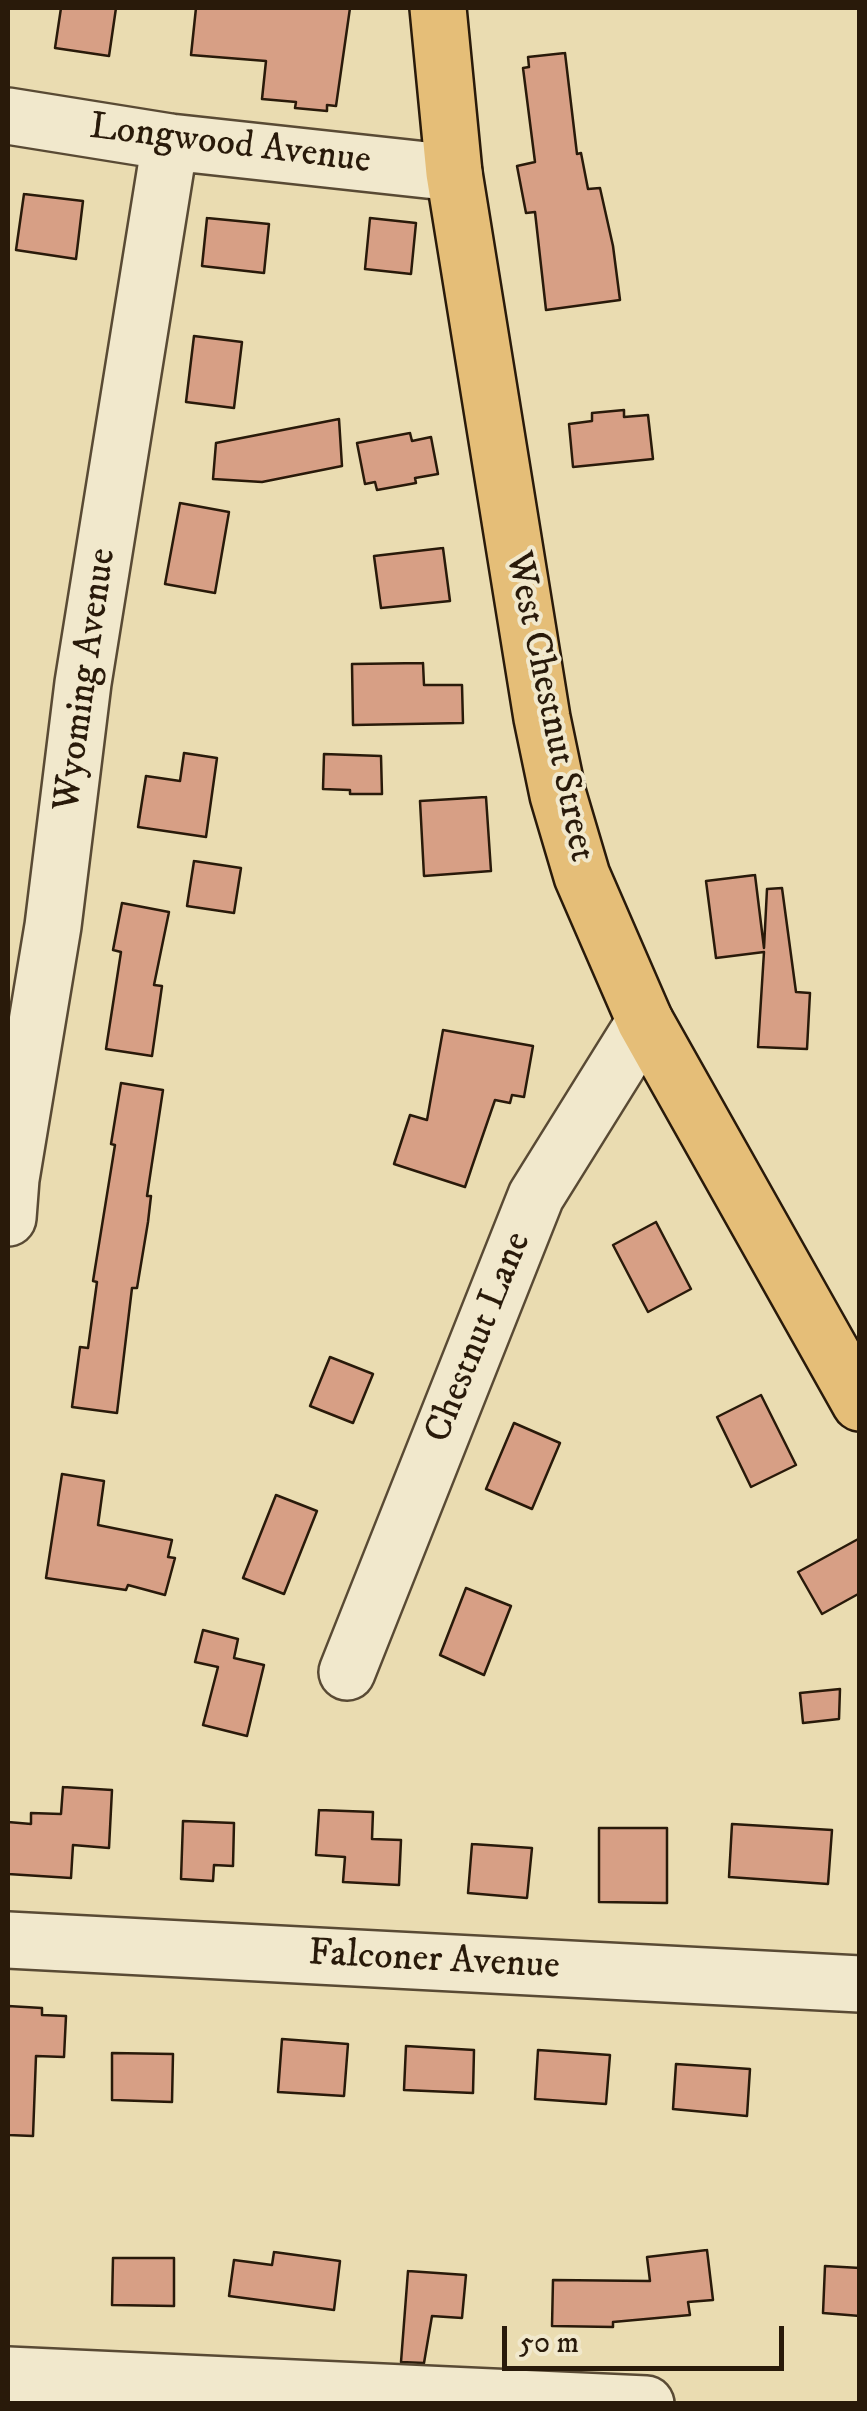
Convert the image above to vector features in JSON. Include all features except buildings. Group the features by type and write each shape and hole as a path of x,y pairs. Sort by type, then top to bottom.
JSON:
{"main road":[{"name":"West Chestnut Street","path":"438,8 454,172 542,718 558,794 582,876 645,1021 860,1404"}],"street":[{"name":"Longwood Avenue","path":"8,116 170,142 454,172"},
{"name":"Wyoming Avenue","path":"8,1218 52,926 83,683 170,142"},
{"name":"Chestnut Lane","path":"347,1672 536,1196 645,1021"},
{"name":"Falconer Avenue","path":"8,1940 860,1984"},
{"path":"8,2376 646,2404"}]}
